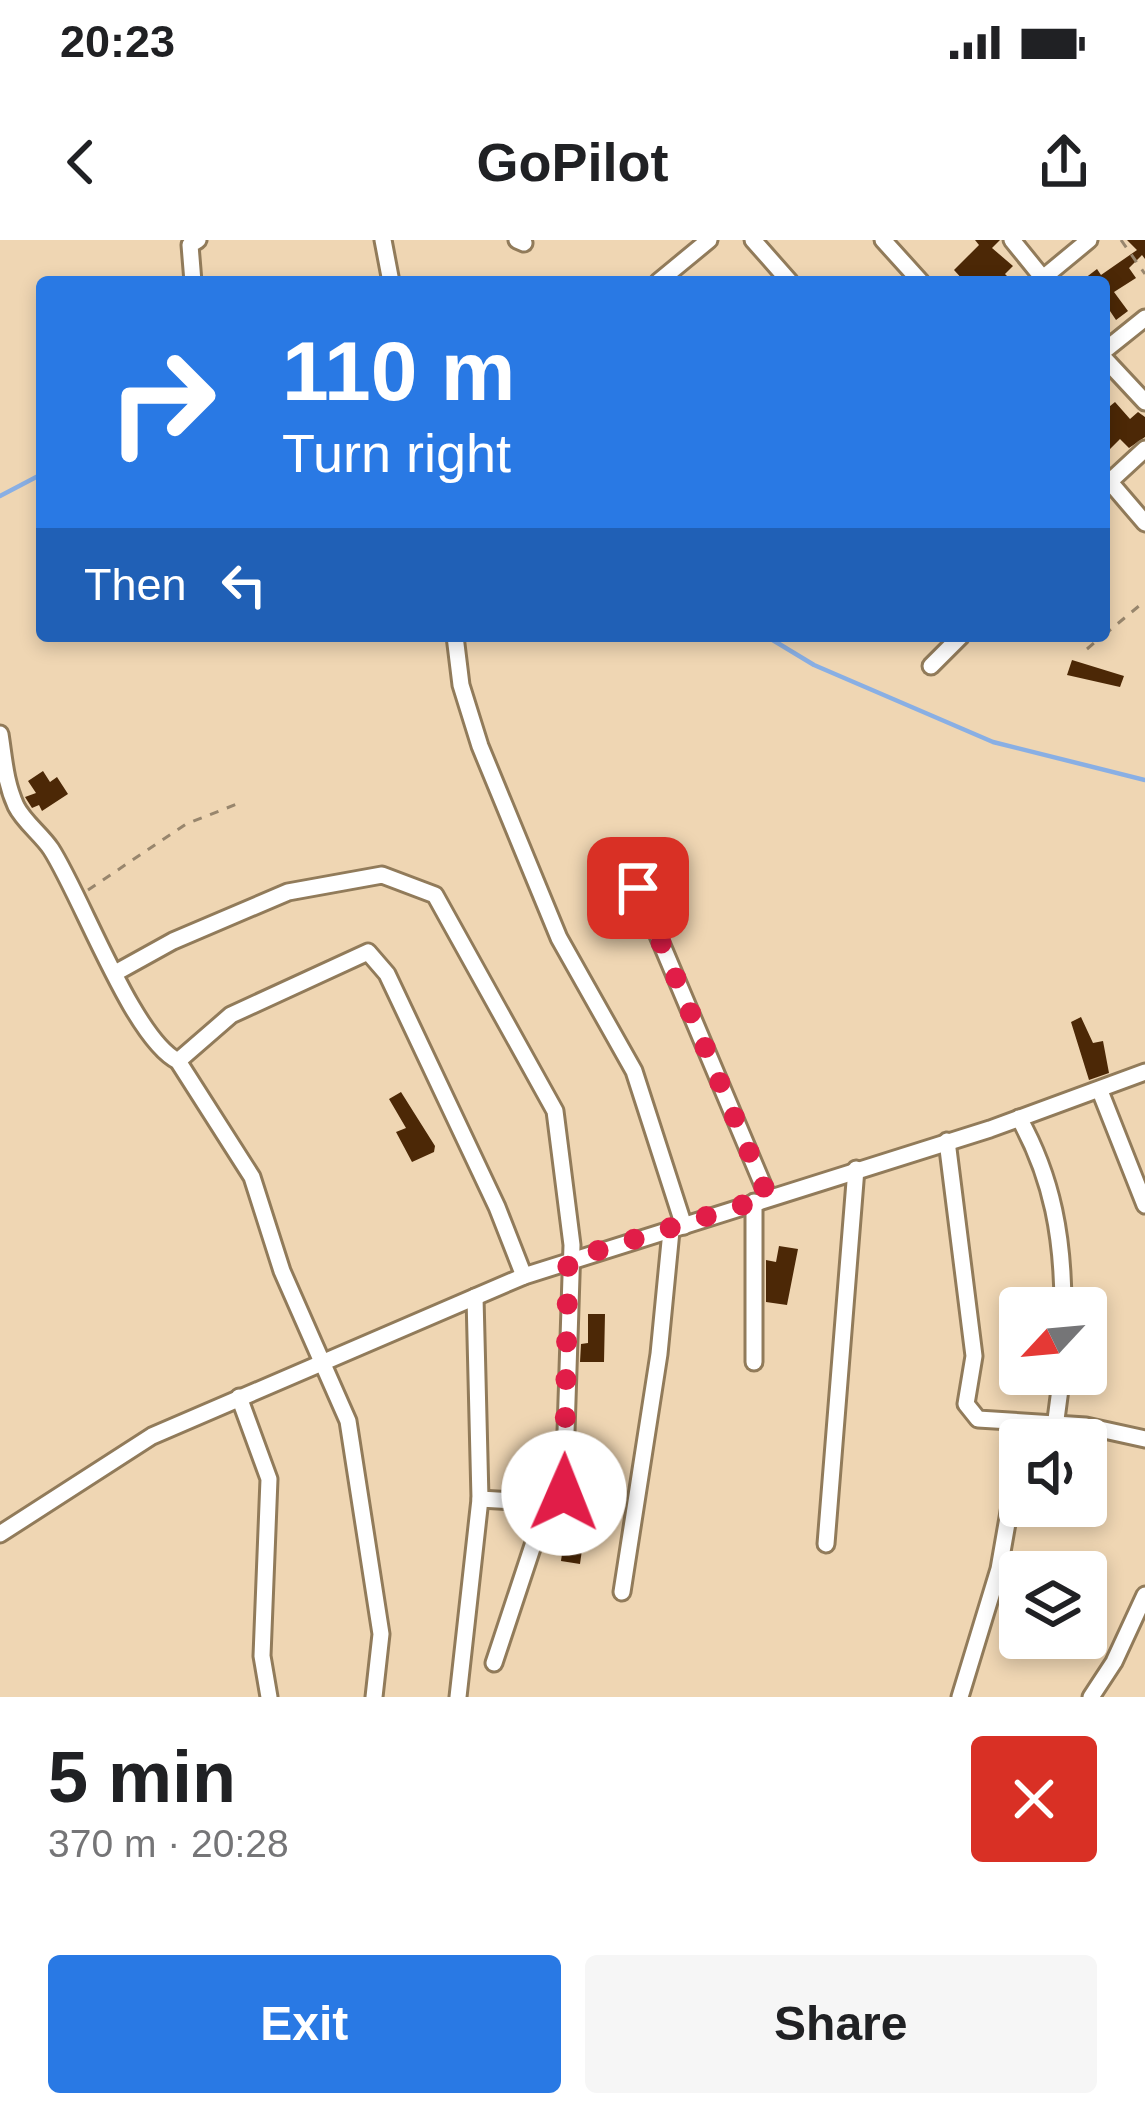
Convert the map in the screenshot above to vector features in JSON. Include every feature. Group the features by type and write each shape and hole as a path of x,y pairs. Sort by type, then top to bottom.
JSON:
{"street":[{"path":"193,276 190,245 198,240"},
{"path":"383,240 390,276"},
{"path":"665,276 709,240"},
{"path":"753,240 785,276"},
{"path":"883,240 916,276"},
{"path":"1012,240 1042,276"},
{"path":"1049,276 1089,240"},
{"path":"1110,349 1145,317"},
{"path":"1110,361 1145,402"},
{"path":"1110,478 1145,448"},
{"path":"1110,485 1145,523"},
{"path":"456,642 461,685 480,746 560,938 634,1071 678,1229 622,1592"},
{"path":"931,666 955,642"},
{"path":"0,734 5,776 18,810 50,847 139,1018 165,1054 178,1061 253,1177 282,1271 348,1420 381,1634 374,1697"},
{"path":"117,972 173,941 288,892 382,875 435,895 555,1112 572,1245 564,1493 547,1503 480,1499"},
{"path":"638,888 761,1200 754,1362"},
{"path":"178,1061 231,1015 368,952 387,974 497,1207 524,1276"},
{"path":"0,1534 152,1436 524,1276 1019,1118 1145,1072"},
{"path":"1100,1091 1145,1205"},
{"path":"1019,1118 1057,1210 1062,1287"},
{"path":"947,1141 974,1356 966,1403 978,1419 999,1425"},
{"path":"826,1544 856,1169"},
{"path":"458,1697 480,1499 476,1297"},
{"path":"239,1397 269,1479 262,1656 268,1697"},
{"path":"1107,1431 1145,1439"},
{"path":"494,1664 547,1503"},
{"path":"960,1697 999,1569 1006,1527"},
{"path":"1091,1697 1114,1662 1145,1594"}],"path":[{"path":"1121,240 1145,274"},
{"path":"1110,630 1145,601"},
{"path":"1087,649 1096,642"},
{"path":"76,897 186,824 237,804"}],"building":[{"path":"975,240 1000,240 992,248 1013,266 1007,276 960,276 954,270 979,245"},
{"path":"1127,240 1145,240 1145,259 1142,255 1129,268 1136,278 1114,292 1128,311 1116,320 1110,311 1110,276 1088,276 1097,269 1101,275 1137,250"},
{"path":"1115,402 1130,419 1138,412 1145,417 1145,437 1129,448 1120,439 1110,449 1110,406"},
{"path":"1072,660 1124,676 1120,687 1067,675"},
{"path":"43,771 50,782 57,777 68,794 42,811 39,805 32,808 25,797 36,793 28,781"},
{"path":"1081,1017 1093,1043 1103,1041 1109,1073 1089,1080 1071,1022"},
{"path":"401,1092 435,1146 434,1152 412,1162 396,1132 406,1128 389,1099"},
{"path":"779,1246 798,1249 787,1305 766,1302 766,1260 776,1262"},
{"path":"588,1314 605,1314 604,1362 580,1362 581,1344 588,1343"},
{"path":"566,1525 585,1528 580,1564 561,1561"}],"waterway":[{"path":"0,496 36,477"},
{"path":"776,642 814,665 993,742 1145,780"}],"route":[{"path":"564,1493 568,1260 671,1232 768,1197 754,1154 638,888"}]}
